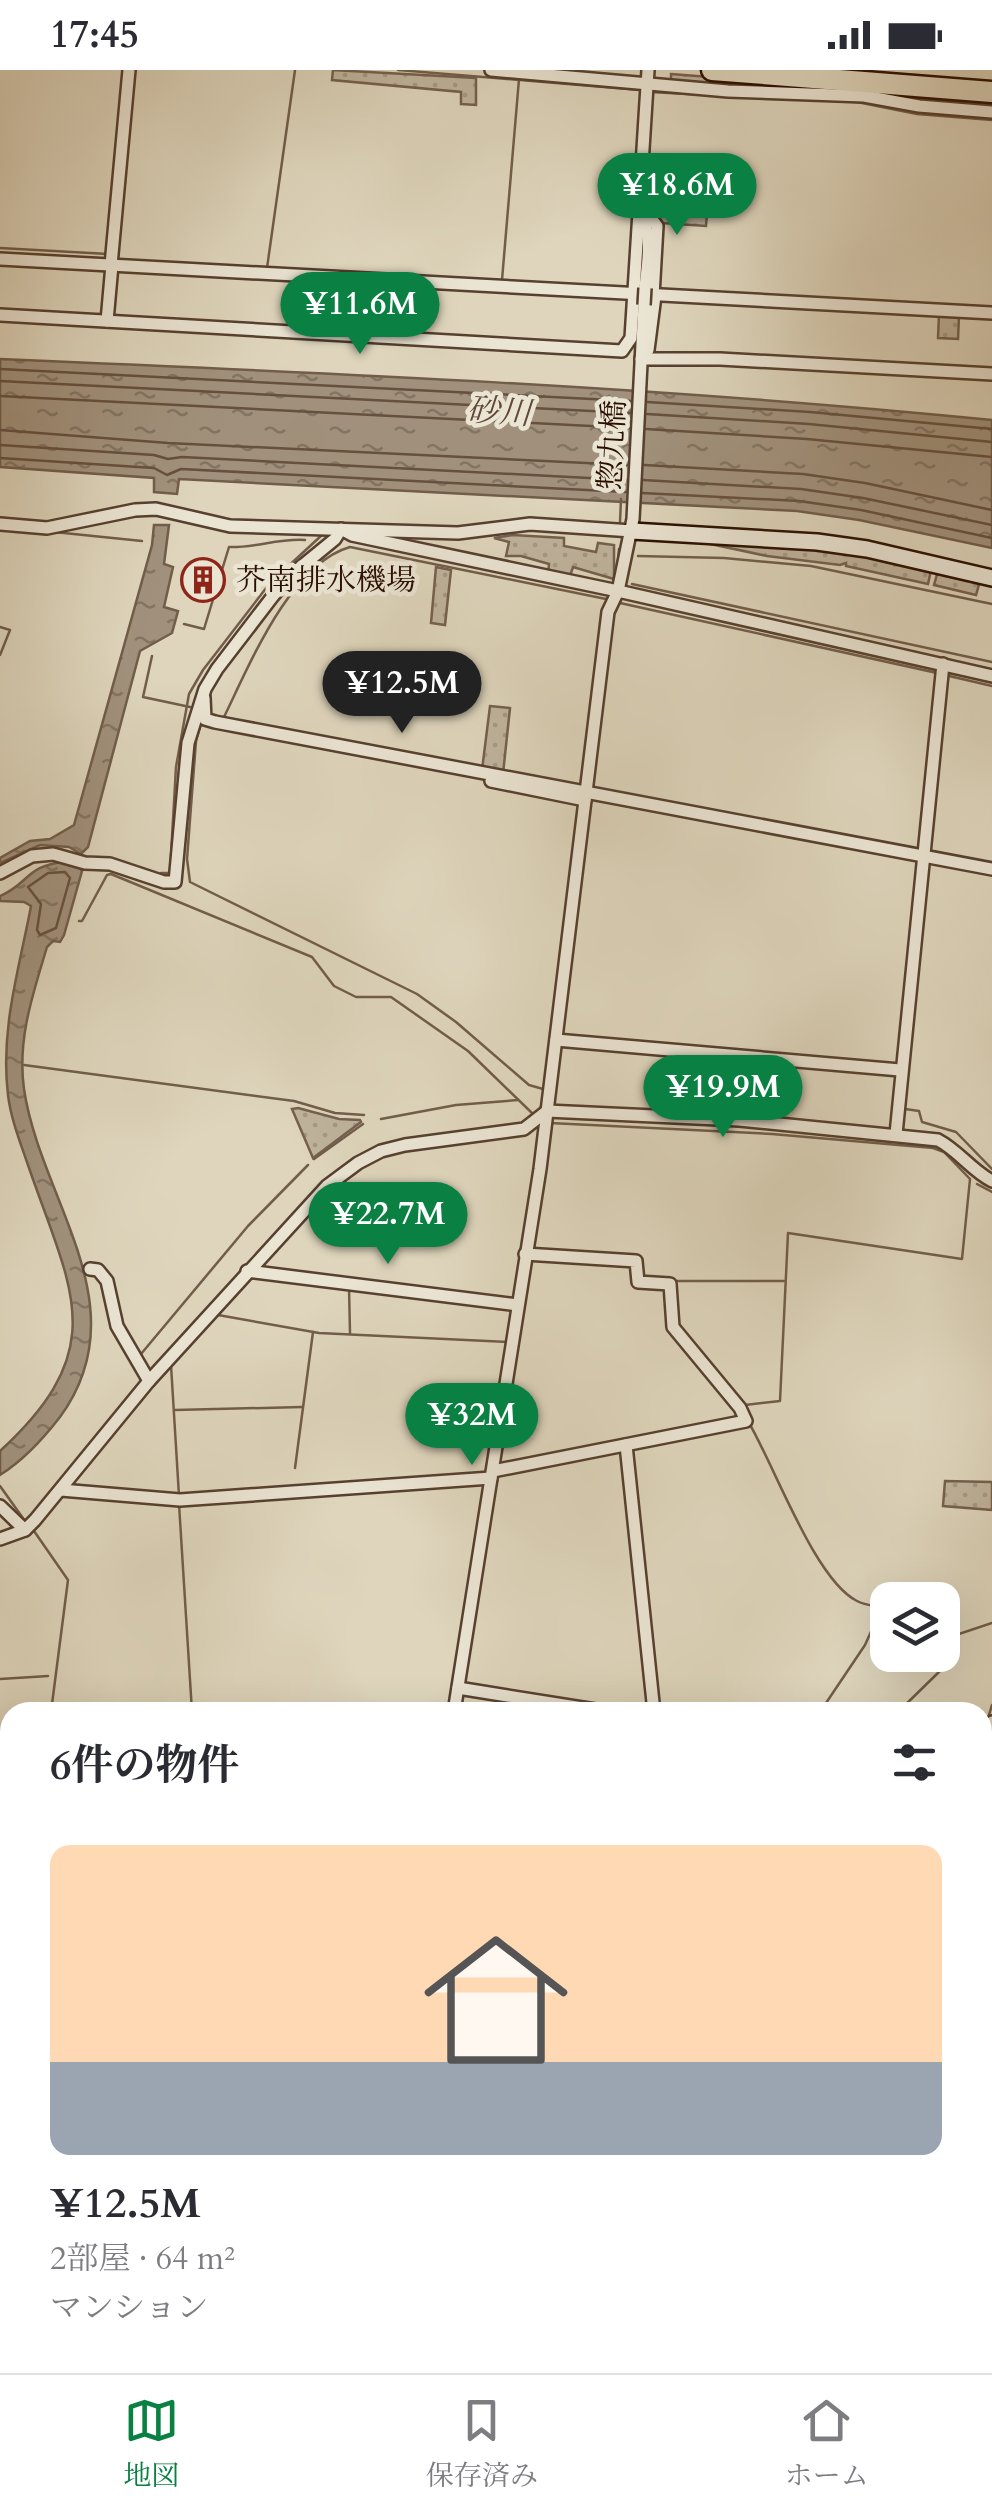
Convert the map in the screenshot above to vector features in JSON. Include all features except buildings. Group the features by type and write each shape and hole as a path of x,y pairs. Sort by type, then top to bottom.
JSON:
{"highway":[{"path":"712,70 992,92"},
{"path":"874,70 992,79"},
{"path":"864,96 992,104"}],"street":[{"path":"107,321 129,70"},
{"path":"492,70 646,84 864,96 918,106 992,112"},
{"path":"0,315 622,351 631,338 642,294 647,226 638,211 648,70"},
{"path":"0,259 992,313"},
{"name":"惣九橋","path":"456,1702 550,1111 608,612 618,591 633,525 644,359 642,294"},
{"path":"644,359 720,359 992,374"},
{"path":"0,524 48,528 156,509 230,526 458,532 530,524 633,525 817,542 992,578"},
{"path":"341,529 352,535 618,591 942,671 992,676"},
{"path":"0,872 42,853 80,862 105,862 174,882 188,743 205,689 273,596 341,529"},
{"path":"896,1134 942,671"},
{"path":"205,689 205,719 215,722 585,796"},
{"path":"484,779 992,869"},
{"path":"559,1040 900,1073"},
{"path":"0,1538 28,1527 148,1380 327,1186 358,1163 406,1145 524,1130 550,1111 700,1118 938,1140 992,1181"},
{"path":"61,1490 179,1500 495,1473 746,1421 740,1408 673,1327 670,1284 638,1282 636,1261 525,1254"},
{"path":"90,1269 98,1270 107,1282 117,1326 148,1380"},
{"path":"249,1272 518,1305"},
{"path":"626,1445 653,1702"},
{"path":"0,1506 28,1527"},
{"path":"458,1688 546,1702"}],"shaded area":[{"path":"333,70 476,78 476,105 461,104 461,92 332,80"},
{"path":"671,74 911,93 911,94 671,82"},
{"path":"647,170 690,174 688,199 708,201 706,226 662,223 645,202"},
{"path":"939,314 959,316 958,339 938,338"},
{"path":"494,538 564,538 564,546 596,552 598,543 614,545 614,579 573,567 569,579 548,574 549,564 506,556 509,542"},
{"path":"687,539 810,549 931,570 928,584 846,563 767,556"},
{"path":"436,567 451,570 445,625 431,623"},
{"path":"938,571 980,581 976,595 934,585"},
{"path":"490,706 510,708 503,774 482,770"},
{"path":"292,1109 361,1122 313,1158"},
{"path":"945,1481 992,1482 992,1510 943,1506"}],"water":[{"name":"砂川","path":"0,359 620,390 992,420 992,548 797,511 179,479 177,494 154,492 154,478 0,467"},
{"path":"154,525 169,525 164,564 173,567 164,607 178,611 172,633 140,651 88,847 81,854 69,847 40,845 0,863 0,858 30,841 50,839 74,825 152,545"},
{"path":"76,864 82,871 64,935 60,942 53,941 47,947 28,1017 22,1070 33,1130 78,1253 88,1294 91,1335 82,1376 60,1417 33,1449 0,1475 0,1451 35,1414 58,1381 70,1349 73,1317 58,1250 8,1095 9,1023 31,906 0,901 0,896 42,867"}],"waterway":[{"path":"267,268 295,70"},
{"path":"398,70 640,90"},
{"path":"502,280 519,79"},
{"path":"650,92 727,96"},
{"path":"745,97 857,102 917,114 992,120"},
{"path":"0,248 108,254"},
{"path":"620,522 621,499"},
{"path":"54,532 142,541"},
{"path":"160,876 170,873 176,767 189,694 270,583 322,535"},
{"path":"184,624 204,629 229,547 305,540"},
{"path":"224,717 259,645 290,595 328,557 350,547 606,599"},
{"path":"618,564 619,549"},
{"path":"638,556 811,566 992,604"},
{"path":"632,584 992,662"},
{"path":"620,603 937,673"},
{"path":"0,627 10,630 0,655"},
{"path":"152,656 143,697 190,707"},
{"path":"945,675 992,686"},
{"path":"201,724 196,741 187,859 190,882 417,994 529,1085 543,1089"},
{"path":"589,799 917,861"},
{"path":"79,921 111,874 312,957 334,986 356,997 391,997 468,1051 533,1114"},
{"path":"24,1065 294,1101 335,1113 364,1115"},
{"path":"381,1119 456,1105 518,1100"},
{"path":"905,1109 919,1111 922,1122 956,1132 992,1169"},
{"path":"550,1123 772,1134 933,1148 944,1152 970,1179 962,1259 788,1233 780,1401 745,1405"},
{"path":"314,1159 363,1124"},
{"path":"141,1354 248,1226 308,1165"},
{"path":"977,1184 992,1192"},
{"path":"672,1281 784,1281"},
{"path":"349,1287 350,1333"},
{"path":"517,1353 526,1292"},
{"path":"218,1315 319,1333 508,1342"},
{"path":"295,1468 313,1332"},
{"path":"171,1365 179,1496"},
{"path":"175,1410 302,1407"},
{"path":"749,1423 826,1571 841,1589 870,1605"},
{"path":"0,1486 25,1521"},
{"path":"179,1504 191,1702"},
{"path":"34,1531 68,1580 52,1702"},
{"path":"647,1590 657,1691"},
{"path":"960,1634 992,1623"},
{"path":"827,1702 870,1634"},
{"path":"908,1702 939,1672"},
{"path":"0,1679 48,1676"}],"place":[{"name":"芥南排水機場","path":"203,580"}]}
